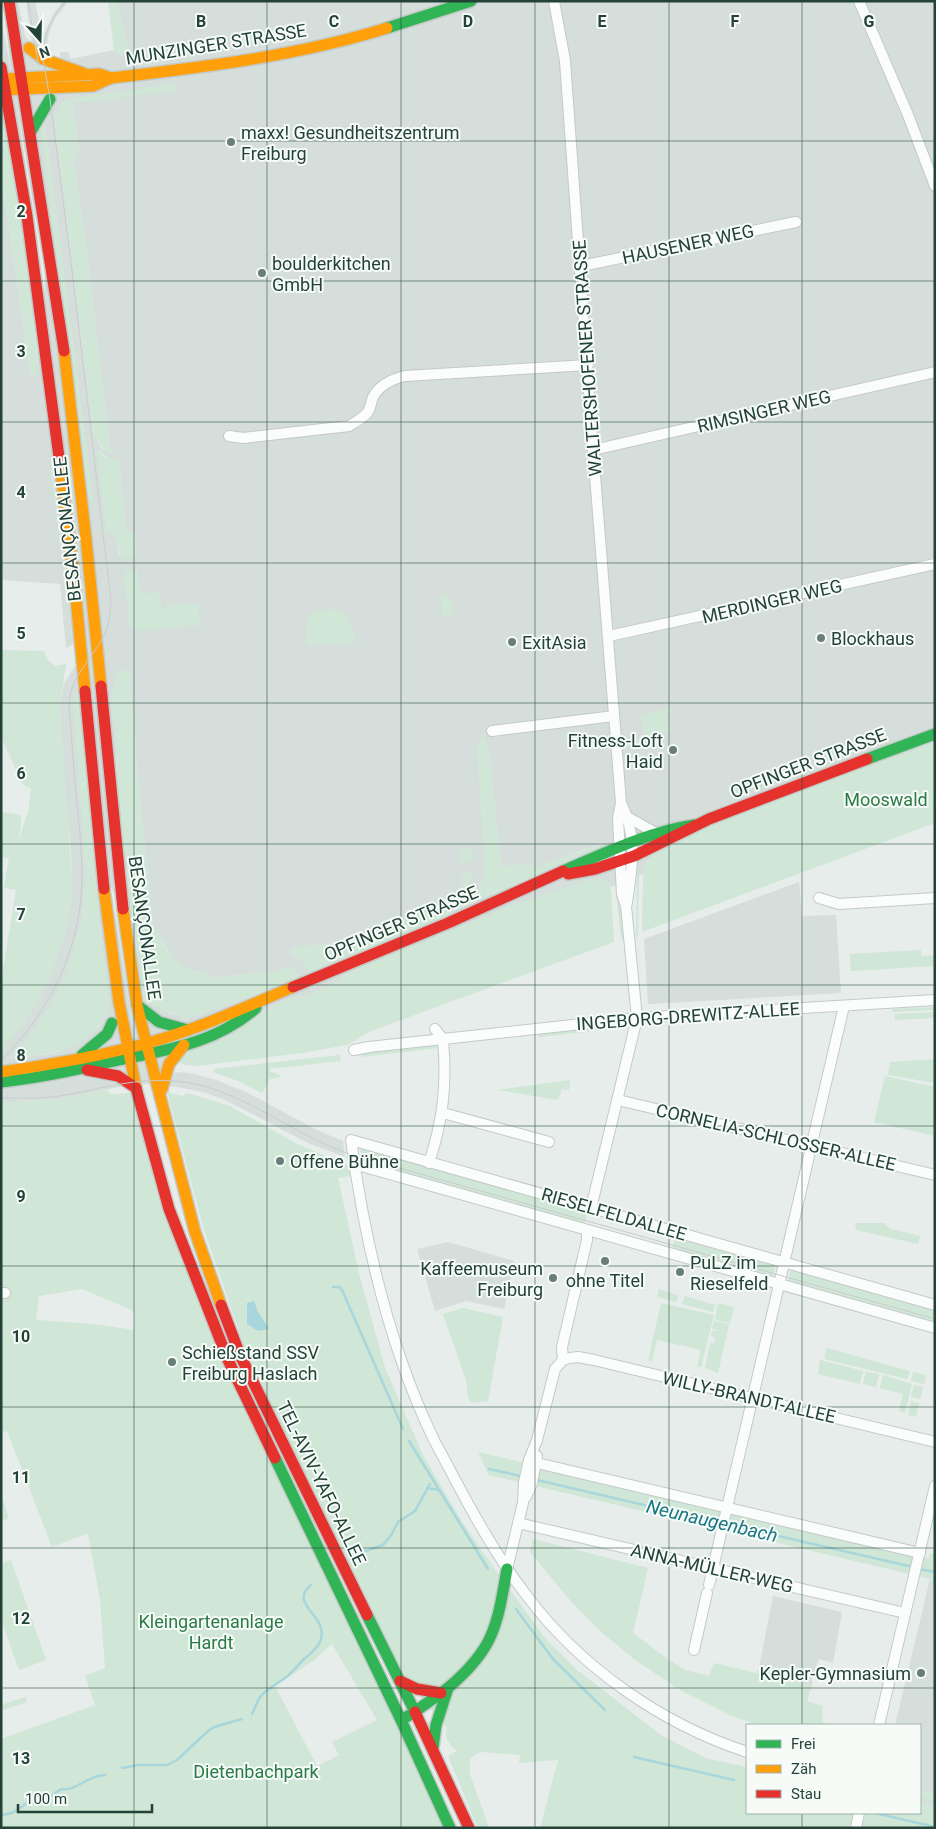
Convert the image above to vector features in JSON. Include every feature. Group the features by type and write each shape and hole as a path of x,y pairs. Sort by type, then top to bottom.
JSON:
{"main road":[{"name":"BESANÇONALLEE","path":"9,1 66,367 86,539 121,892 137,1005 149,1055"},
{"name":"MUNZINGER STRASSE","path":"3,81 23,90 93,86 111,78 224,63 326,44 380,30 471,1"},
{"path":"14,30 29,48 43,59 88,74"},
{"name":"MUNZINGER STRASSE","path":"3,81 21,78 88,74 99,74 111,78"},
{"name":"BESANÇONALLEE","path":"3,81 11,120 41,312 63,485 103,878 119,1002 130,1058"},
{"path":"30,132 57,89"},
{"path":"1,111 11,120"},
{"name":"OPFINGER STRASSE","path":"554,876 588,872 620,862 671,839 694,825 791,786 935,734"},
{"name":"OPFINGER STRASSE","path":"1,1082 49,1076 127,1046 189,1030 262,1002 632,842 651,831 694,825"},
{"path":"119,1002 107,1034 80,1064 118,1076 136,1088"},
{"name":"OPFINGER STRASSE","path":"1,1072 149,1055 232,1028 262,1002"},
{"path":"137,1005 159,1022 189,1030"},
{"path":"163,1111 162,1089 169,1064 184,1045"},
{"name":"TEL-AVIV-YAFO-ALLEE","path":"149,1055 197,1241 240,1355 433,1748 469,1828"},
{"name":"TEL-AVIV-YAFO-ALLEE","path":"130,1058 136,1088 170,1209 228,1360 401,1720 450,1828"},
{"path":"401,1720 415,1712 429,1713 477,1659 492,1638 507,1569"},
{"path":"400,1681 417,1689 444,1695"},
{"path":"433,1748 436,1726 444,1695"}],"street":[{"name":"WALTERSHOFENER STRASSE","path":"554,1 565,61 621,804 618,818 622,894 626,906"},
{"path":"859,1 908,114 935,186"},
{"name":"HAUSENER WEG","path":"581,266 796,222"},
{"path":"229,436 243,438 349,426 358,421 368,411 373,397 379,388 393,378 588,365"},
{"name":"RIMSINGER WEG","path":"593,450 935,372"},
{"name":"MERDINGER WEG","path":"609,636 935,564"},
{"path":"492,730 614,716"},
{"name":"WALTERSHOFENER STRASSE","path":"621,804 629,818 632,842 626,906"},
{"name":"WALTERSHOFENER STRASSE","path":"629,818 651,831"},
{"path":"819,898 839,904 935,898"},
{"path":"591,1208 637,1018 626,906"},
{"name":"INGEBORG-DREWITZ-ALLEE","path":"354,1050 637,1018 935,1000"},
{"path":"694,1650 844,1006"},
{"path":"429,1163 442,1113 445,1069 442,1039 435,1029"},
{"name":"CORNELIA-SCHLOSSER-ALLEE","path":"618,1100 935,1175"},
{"path":"442,1113 549,1142"},
{"name":"RIESELFELDALLEE","path":"935,1305 351,1140 354,1164 935,1328"},
{"path":"354,1164 374,1266 391,1328 412,1385 434,1440 467,1502 507,1569 528,1598 549,1622 573,1647 613,1681 637,1698 697,1733 746,1752"},
{"path":"507,1569 533,1468 537,1440 553,1376 563,1360 562,1347 587,1240 587,1230"},
{"name":"WILLY-BRANDT-ALLEE","path":"563,1360 578,1357 594,1360 935,1442"},
{"path":"533,1468 919,1554"},
{"path":"879,1724 935,1486"},
{"name":"ANNA-MÜLLER-WEG","path":"518,1523 906,1613"},
{"path":"856,1828 859,1814"}],"shaded area":[{"path":"4,1 18,1 25,36 32,43 26,1 35,1 42,38 54,13 63,1 68,1 55,19 48,36 47,53 59,58 61,52 69,52 70,59 114,50 118,55 129,48 116,1 935,1 935,740 651,857 644,866 643,874 611,887 602,879 345,974 334,984 304,996 284,1000 191,1047 169,1074 181,1072 195,1074 246,1092 317,1130 343,1141 345,1157 310,1144 223,1099 203,1092 178,1087 147,1084 124,1086 60,1099 1,1103 1,1050 24,1023 47,984 64,938 70,908 71,850 60,705 64,684 78,661 75,643 66,648 60,584 1,580 1,176 31,376 38,371 38,366 34,314 1,118 1,18 10,64","holes":["71,98 91,102 77,102 73,106 79,153 73,154 110,449 117,454 102,449 94,436 54,113 61,111","17,104 34,209 46,264 44,302","44,117 93,501 91,502 83,471","97,450 110,459 119,460 126,532 134,532 136,558 119,555","51,471 54,484 75,635 51,476","133,671 130,679 133,726 153,930 158,929 160,937 176,961 186,969 210,974 211,978 282,971 266,993 248,997 183,1020 180,1013 171,1014 152,1003 116,786 117,751 112,691","483,737 489,750 501,867 530,863 533,869 604,842 605,845 450,912 304,962 295,956 354,939 460,902 477,893 485,877","79,768 102,946 104,1017 99,1027 58,1052 10,1058 31,1034 49,1007 68,969 81,924 86,878","108,880 118,902 133,1027"]},
{"path":"799,882 802,916 836,915 841,993 648,1004 644,939"},
{"path":"448,1242 514,1261 504,1309 466,1301 435,1311 417,1249"},
{"name":"Kepler-Gymnasium","path":"930,1579 935,1580 935,1805 921,1802 921,1724 895,1724"},
{"path":"773,1596 842,1612 833,1663 819,1659 812,1677 812,1686 758,1673"}],"green space":[{"path":"108,1 116,1 129,48 128,55 118,55 114,50"},
{"path":"174,84 177,87 176,90 91,102 77,102 73,106 79,154 73,154 110,449 118,455 104,449 94,436 54,112 60,111 61,103 71,98"},
{"path":"44,115 98,534 93,502 91,502 83,471 42,140 41,125"},
{"path":"1,118 5,122 34,314 38,371 36,375 31,376 1,176"},
{"path":"96,449 105,457 119,460 126,531 134,532 136,558 121,559 114,533 106,533"},
{"path":"48,465 54,484 75,635 72,637 59,524"},
{"path":"130,569 138,570 140,594 160,592 162,609 179,603 198,605 201,625 137,631 129,625 124,573"},
{"path":"440,594 446,594 450,599 453,615 442,617"},
{"path":"331,609 342,612 350,620 356,642 307,646 306,625 309,616 314,612"},
{"path":"1,650 44,651 47,659 55,666 66,664 60,705 72,879 67,926 52,971 30,1013 1,1050 1,982 16,890 4,888 9,858 1,857 1,812 21,815 18,842 28,812 31,788 23,785 1,737"},
{"path":"121,670 133,671 130,679 133,726 153,929 158,929 164,946 176,961 189,969 210,974 211,978 282,971 282,967 295,967 299,975 298,978 266,993 248,997 183,1020 180,1013 166,1013 152,1003 146,1007 142,1001 116,786 117,754 112,699 116,679"},
{"path":"80,683 99,889 99,924 110,1000 110,1014 104,1017 97,1029 76,1045 50,1053 9,1058 31,1034 49,1007 68,969 81,924 86,878 73,702"},
{"path":"671,708 672,712 667,713 671,731 645,737 640,715"},
{"path":"483,737 489,750 501,867 530,863 533,869 605,842 605,845 450,912 448,920 309,973 301,960 292,956 291,947 354,939 460,902 477,892 485,877 477,751 478,742"},
{"name":"Mooswald","path":"935,740 935,823 642,932 643,874 644,866 651,857 651,853 690,833"},
{"path":"472,848 473,860 461,863 460,850"},
{"path":"637,870 639,873 638,936 636,938"},
{"path":"470,871 474,874 469,883 466,886 462,885 461,877"},
{"path":"591,879 602,879 611,887 614,942 371,1031 347,1045 302,1053 196,1066 174,1061 181,1053 284,1000 304,996 334,984 345,974 500,910"},
{"path":"616,880 619,889 624,941 621,939"},
{"path":"921,950 921,956 935,955 935,966 851,971 850,954"},
{"path":"935,1007 935,1010 892,1012 892,1009"},
{"path":"935,1012 935,1018 895,1020 895,1014"},
{"path":"620,1025 621,1028 539,1037 538,1034"},
{"path":"436,1045 439,1048 361,1057 363,1053"},
{"path":"340,1055 341,1061 269,1069 271,1072 282,1077 270,1079 262,1093 238,1081 213,1072 214,1069"},
{"path":"935,1059 935,1083 888,1075 890,1062"},
{"path":"885,1076 935,1087 935,1136 874,1122"},
{"path":"570,1080 569,1090 562,1089 558,1100 498,1090"},
{"path":"106,1089 111,1094 131,1093 152,1164 445,1828 1,1828 1,1739 95,1705 85,1676 105,1668 100,1600 88,1533 52,1547 7,1431 1,1432 1,1103 60,1099","holes":["82,1289 134,1311 134,1330 94,1324 36,1320 39,1296","332,1644 377,1720 332,1742 339,1755 317,1766 275,1686 313,1661"]},
{"path":"167,1092 182,1096 188,1093 230,1106 299,1145 350,1166 351,1176 338,1178 359,1273 385,1368 423,1455 461,1520 482,1551 545,1638 576,1669 661,1735 705,1758 746,1767 746,1814 921,1814 921,1802 935,1805 935,1828 540,1828 558,1760 519,1763 520,1755 482,1752 474,1755 470,1760 470,1774 489,1828 478,1828 448,1756 457,1751 448,1741 446,1735 447,1728 402,1675 244,1345 204,1230"},
{"path":"360,1147 588,1211 584,1226 362,1164"},
{"path":"855,1223 884,1223 891,1229 920,1236 918,1244 856,1230"},
{"path":"676,1235 776,1264 772,1279 671,1251"},
{"path":"791,1268 935,1308 935,1325 788,1283"},
{"path":"659,1289 678,1295 677,1302 657,1297"},
{"path":"685,1296 715,1305 713,1312 682,1304"},
{"path":"661,1303 714,1315 701,1367 697,1367 701,1350 657,1340 652,1361 648,1361"},
{"path":"718,1303 734,1307 730,1323 715,1320"},
{"path":"463,1308 503,1317 488,1401 471,1403 466,1380 443,1314"},
{"path":"714,1321 729,1324 718,1373 705,1368 710,1343 714,1343 715,1338 711,1336 712,1331 721,1331 712,1329"},
{"path":"827,1348 910,1371 907,1379 824,1359"},
{"path":"820,1360 863,1371 860,1384 818,1374"},
{"path":"866,1372 879,1374 876,1387 863,1384"},
{"path":"913,1372 926,1375 924,1384 911,1381"},
{"path":"883,1375 912,1384 905,1413 899,1411 903,1394 880,1388"},
{"path":"914,1385 923,1387 920,1399 911,1397"},
{"path":"911,1401 919,1403 916,1417 908,1415"},
{"path":"478,1452 929,1558 930,1553 935,1554 935,1580 489,1475"},
{"path":"1,1495 9,1518 1,1521"},
{"path":"533,1539 648,1568 633,1633 669,1660 686,1670 709,1676 714,1663 812,1686 807,1701 823,1706 822,1722 828,1724 754,1724 732,1716 682,1691 635,1660 600,1631 570,1600 530,1552"},
{"path":"11,1560 46,1660 19,1670 1,1619 1,1564"},
{"path":"25,1697 27,1702 1,1711 1,1705"},
{"path":"921,1790 935,1793 935,1801 921,1797"}],"water":[{"path":"254,1301 258,1312 269,1329 258,1331 247,1324 247,1303"}],"waterway":[{"path":"333,1287 339,1287 342,1290 403,1429"},
{"path":"409,1441 488,1569"},
{"name":"Neunaugenbach","path":"489,1469 521,1476"},
{"name":"Neunaugenbach","path":"537,1480 721,1523"},
{"name":"Neunaugenbach","path":"363,1552 383,1545 392,1534 398,1522 415,1511 430,1484"},
{"path":"427,1488 439,1490"},
{"name":"Neunaugenbach","path":"726,1524 913,1567"},
{"name":"Neunaugenbach","path":"919,1569 935,1572"},
{"name":"Neunaugenbach","path":"252,1714 261,1696 290,1674 315,1650 320,1642 322,1633 320,1625 304,1599 305,1592 311,1585"},
{"path":"516,1609 553,1659 605,1710"},
{"name":"Neunaugenbach","path":"122,1768 138,1765 167,1765 177,1760 214,1727 242,1719"},
{"path":"634,1757 734,1780"},
{"name":"Neunaugenbach","path":"1,1815 12,1813 32,1800 50,1797 61,1789 71,1788 105,1775"},
{"path":"879,1814 935,1827"}],"tram line":[{"path":"28,1 38,63"},
{"path":"1,1061 17,1044 44,1006 65,965 78,921 82,885 82,858 69,701 72,688 80,672 106,631 111,601 72,270 43,59 44,43 49,26 66,1"},
{"path":"1,1098 58,1096 142,1081 158,1080 190,1083 232,1096 312,1138 353,1155 935,1319"}],"traffic: fast":[{"path":"387,28 471,1"},
{"path":"30,133 50,99"},
{"path":"867,759 935,734"},
{"path":"563,871 643,838 694,825"},
{"path":"137,1005 159,1022 188,1030"},
{"path":"1,1082 72,1071 189,1044 224,1030 256,1008"},
{"path":"82,1055 107,1034 112,1023"},
{"path":"275,1458 401,1720 415,1712 367,1615"},
{"path":"415,1712 449,1687 476,1660 485,1647 496,1621 507,1569"},
{"path":"433,1748 436,1725 448,1688"},
{"path":"401,1720 450,1828"}],"traffic: slow":[{"path":"1,90 93,86 111,78 216,65 285,53 353,38 387,28"},
{"path":"29,48 43,59 83,73"},
{"path":"1,79 99,74 111,78"},
{"path":"64,351 101,686"},
{"path":"59,457 74,578 85,691"},
{"path":"104,889 119,1002 136,1088"},
{"path":"123,909 137,1005 143,1030 195,1232 221,1305"},
{"path":"1,1072 100,1055 158,1040 209,1022 293,987"},
{"path":"162,1089 169,1064 184,1045"}],"traffic: jam":[{"path":"9,1 64,351"},
{"path":"1,67 27,216 59,457"},
{"path":"101,686 123,909"},
{"path":"85,691 104,889"},
{"path":"568,874 595,869 634,856 709,819 867,759"},
{"path":"293,987 448,923 563,871"},
{"path":"87,1070 118,1076 136,1088"},
{"path":"136,1088 169,1209 228,1360 275,1458"},
{"path":"221,1305 240,1355 367,1615"},
{"path":"400,1681 417,1689 441,1693"},
{"path":"415,1712 469,1828"}],"place":[{"name":"maxx! Gesundheitszentrum Freiburg","path":"231,142"},
{"name":"boulderkitchen GmbH","path":"262,273"},
{"name":"Blockhaus","path":"821,638"},
{"name":"ExitAsia","path":"512,642"},
{"name":"Fitness-Loft Haid","path":"673,750"},
{"name":"Offene Bühne","path":"280,1161"},
{"name":"ohne Titel","path":"605,1261"},
{"name":"PuLZ im Rieselfeld","path":"680,1272"},
{"name":"Kaffeemuseum Freiburg","path":"553,1278"},
{"name":"Schießstand SSV Freiburg Haslach","path":"172,1362"},
{"name":"Kepler-Gymnasium","path":"921,1673"}],"park label":[{"name":"Kleingartenanlage Hardt","path":"211,1631"},
{"name":"Dietenbachpark","path":"256,1771"}]}
